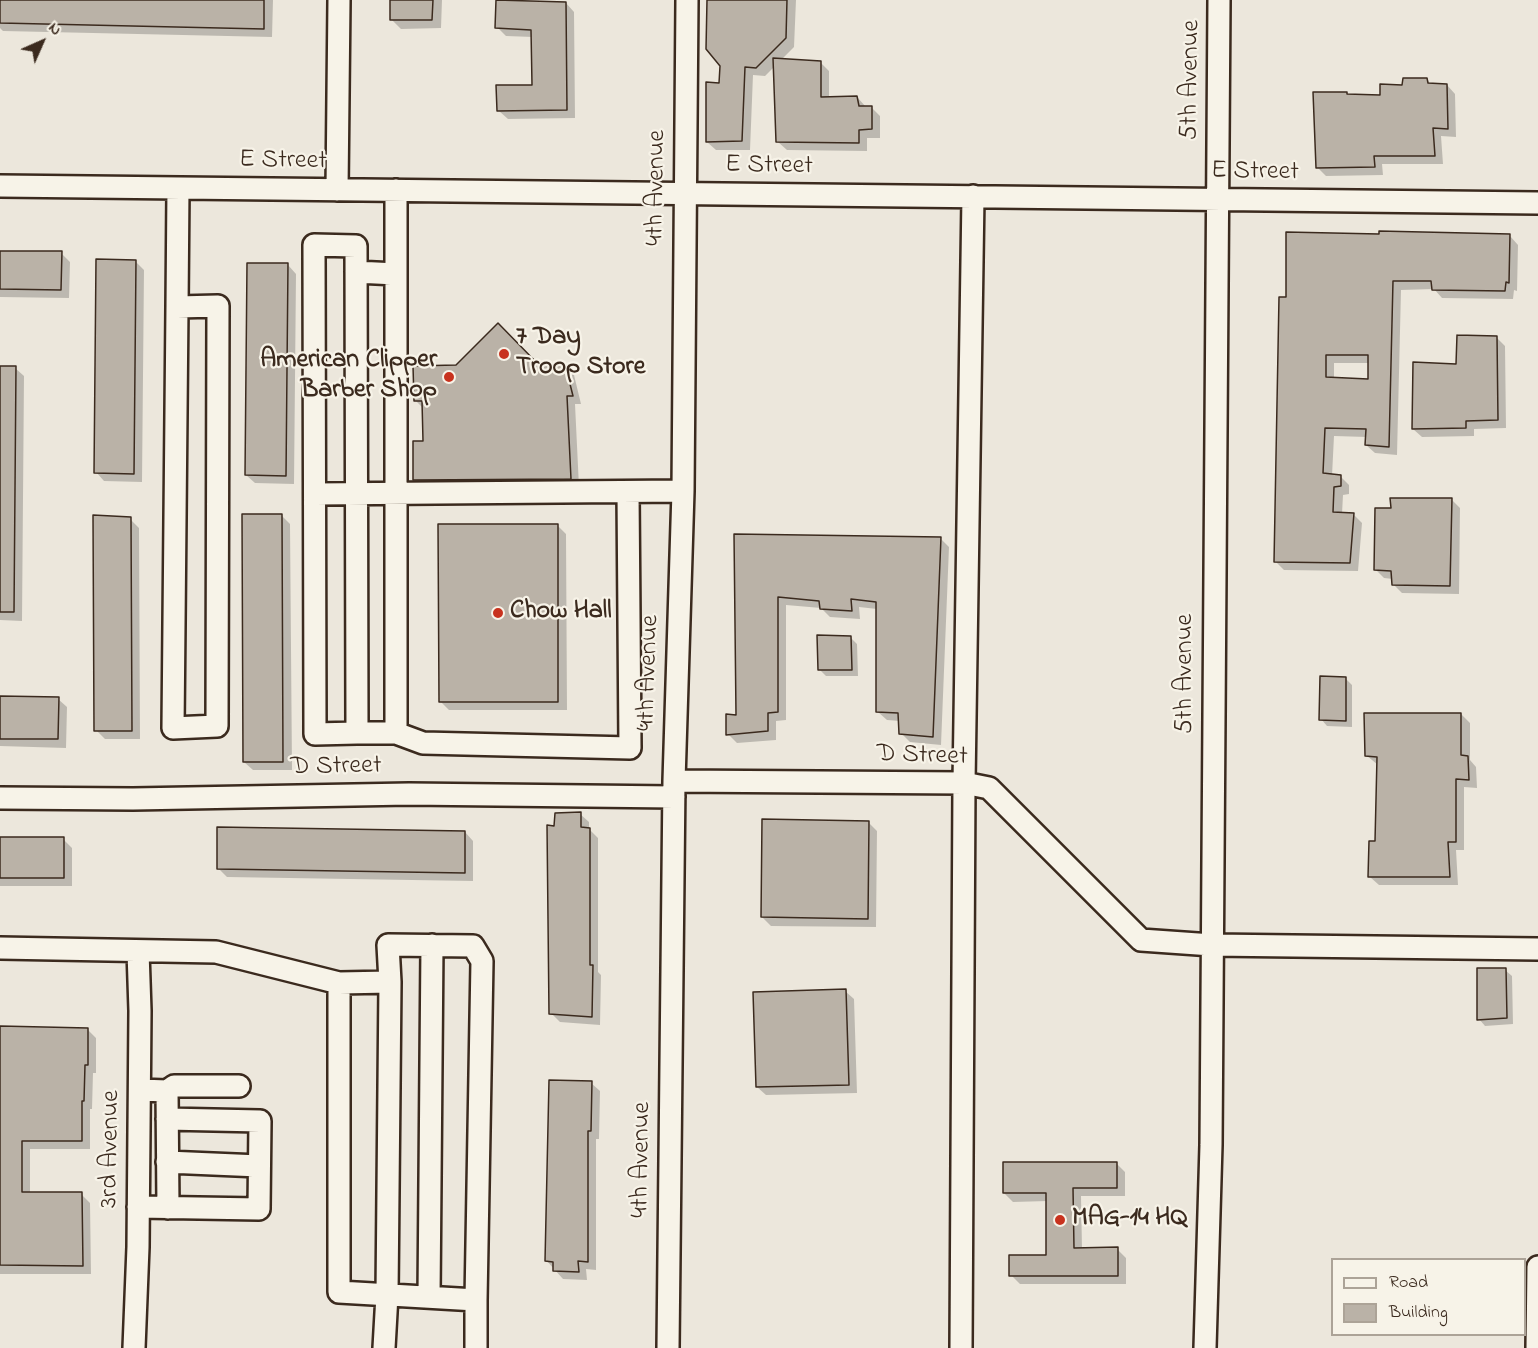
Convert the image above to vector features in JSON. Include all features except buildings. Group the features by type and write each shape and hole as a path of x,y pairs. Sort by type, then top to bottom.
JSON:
{"street":[{"path":"338,190 339,0"},
{"name":"4th Avenue","path":"669,1348 674,789 683,491 687,0"},
{"name":"5th Avenue","path":"1205,1348 1211,1145 1220,0"},
{"name":"E Street","path":"0,186 1538,202"},
{"path":"177,307 218,306 217,726 173,728 178,188"},
{"path":"396,190 396,733"},
{"path":"961,1348 964,783 973,196"},
{"path":"357,733 356,246 315,245 315,734 396,733 423,743 630,747 628,492"},
{"path":"356,272 396,274"},
{"path":"315,494 683,491"},
{"name":"D Street","path":"0,798 133,799 964,783 989,788 1141,940 1212,945 1538,949"},
{"path":"384,1348 387,1295 390,981 388,945 432,945 473,946 482,961 476,1348"},
{"path":"429,1297 432,945"},
{"path":"0,948 216,952 339,983 390,981"},
{"name":"3rd Avenue","path":"134,1348 140,1090 138,951"},
{"path":"339,983 339,1293 476,1300"},
{"path":"140,1090 167,1092 174,1086 239,1086"},
{"path":"167,1092 168,1208"},
{"path":"138,1207 259,1209 260,1121 167,1119"},
{"path":"167,1162 259,1166"},
{"path":"1537,1348 1538,1267"}],"place":[{"name":"7 Day Troop Store","path":"504,354"},
{"name":"American Clipper Barber Shop","path":"449,377"},
{"name":"Chow Hall","path":"498,613"},
{"name":"MAG-14 HQ","path":"1060,1220"}]}
